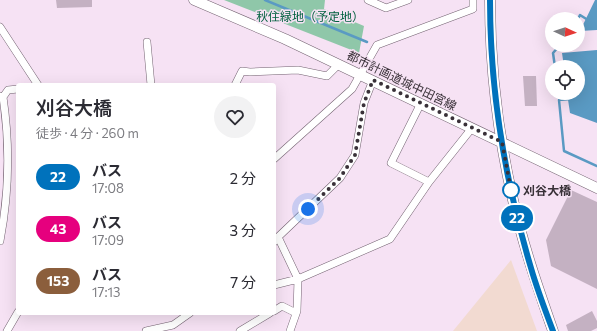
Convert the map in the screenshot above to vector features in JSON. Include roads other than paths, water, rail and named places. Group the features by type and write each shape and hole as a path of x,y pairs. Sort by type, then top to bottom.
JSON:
{"street":[{"name":"都市計画道城中田宮線","path":"194,0 340,64 597,188"},
{"path":"368,0 386,8 408,0"},
{"path":"276,157 352,88 377,45 473,9 473,0"},
{"path":"490,0 490,32 497,107 512,199 531,269 553,331"},
{"path":"0,27 37,83"},
{"path":"148,42 151,83"},
{"path":"237,83 242,71 298,70 326,76 340,64"},
{"path":"290,331 296,313 298,280 276,240 340,178 355,155 364,103 373,80"},
{"path":"0,240 7,191 7,126 3,114 2,96 8,90 16,89"},
{"path":"421,103 391,163 429,182"},
{"path":"276,285 298,280 390,239 429,182 472,128"},
{"path":"276,310 282,306 296,313"},
{"path":"7,331 16,315"},
{"path":"146,331 173,325 187,315"},
{"path":"240,331 267,315"}],"water":[{"path":"595,0 597,0 597,30 585,31 585,21"},
{"path":"597,50 597,123 570,113 568,100 585,100 585,60 563,60 562,53"}],"waterway":[{"path":"265,0 367,42"},
{"path":"554,52 554,60"},
{"path":"559,100 564,151 597,166"}],"place":[{"name":"刈谷大橋","path":"511,190"}],"park label":[{"name":"秋住緑地（予定地）","path":"310,16"}]}
